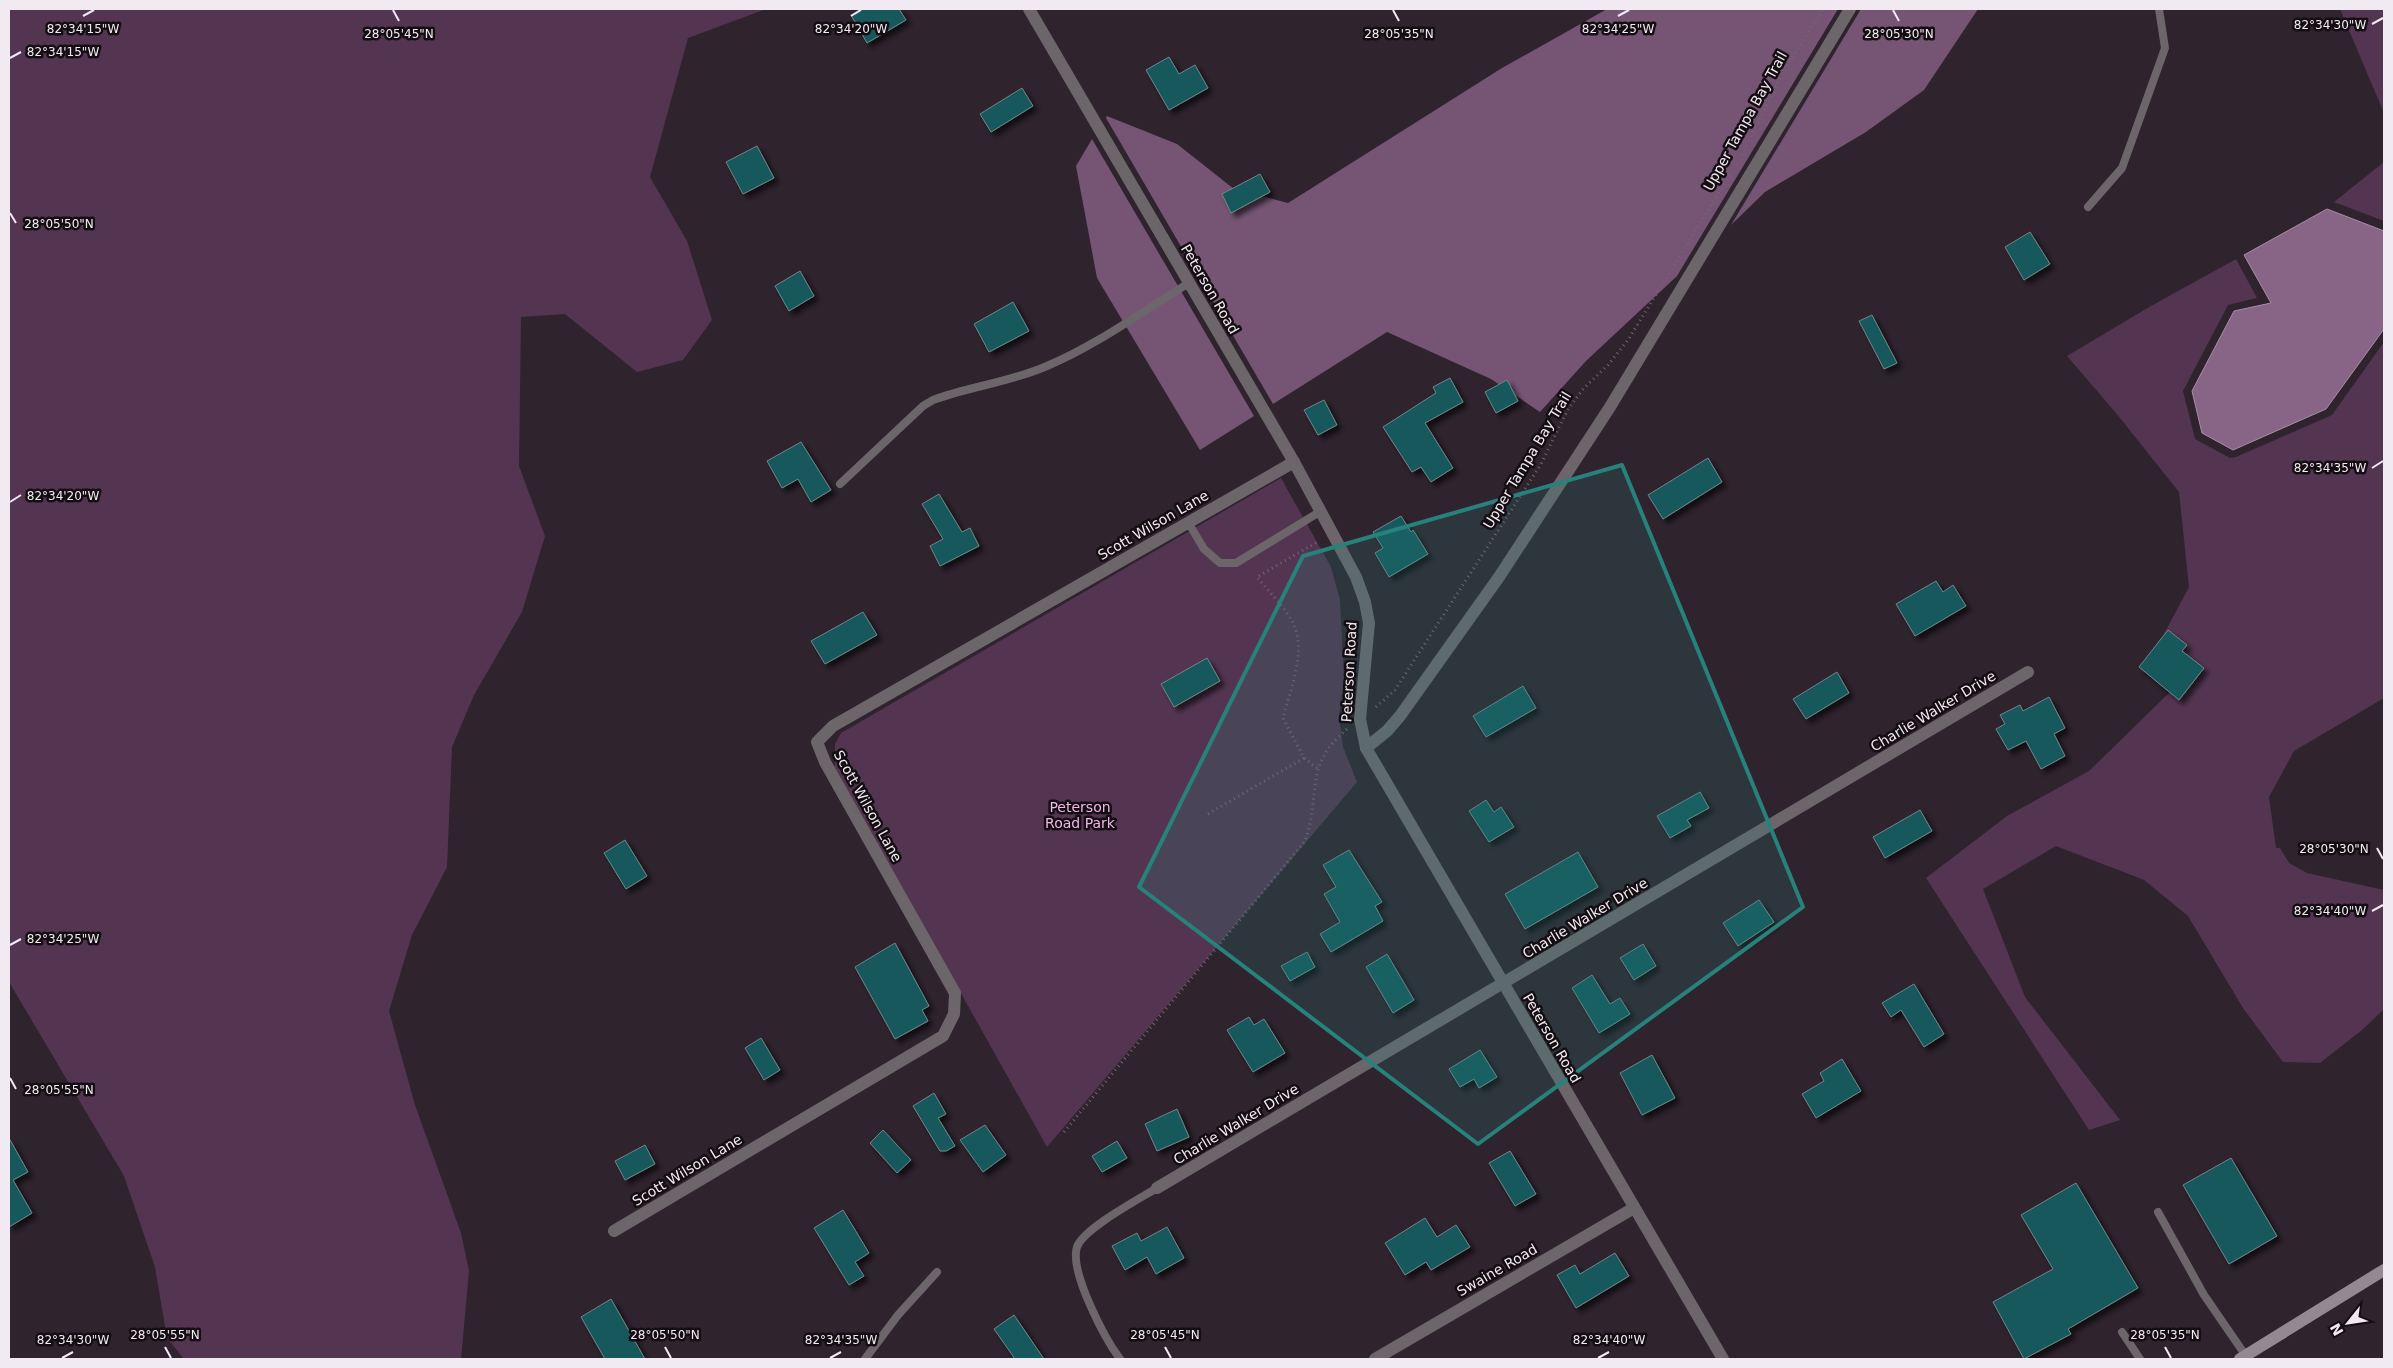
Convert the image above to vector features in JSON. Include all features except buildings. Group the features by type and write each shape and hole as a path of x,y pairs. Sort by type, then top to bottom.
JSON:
{"main road":[{"path":"2243,1358 2384,1270"}],"street":[{"name":"Peterson Road","path":"1029,9 1294,462 1344,553 1365,602 1368,623 1360,719 1366,748 1723,1359"},
{"path":"1366,748 1387,731 1400,716 1499,577 1610,407 1850,9"},
{"name":"Scott Wilson Lane","path":"614,1231 943,1036 954,1014 955,993 825,762 818,742 834,726 1294,462"},
{"name":"Charlie Walker Drive","path":"1156,1188 2028,672"},
{"name":"Swaine Road","path":"1375,1359 1634,1208"}],"lane":[{"path":"2088,207 2122,168 2153,83 2165,48 2159,9"},
{"path":"840,484 923,406 934,400 1048,366 1084,347 1189,283"},
{"path":"1188,522 1204,549 1220,563 1236,563 1321,510"},
{"path":"1120,1359 1108,1342 1088,1300 1078,1268 1077,1247 1087,1233 1156,1188"},
{"path":"2158,1212 2204,1295 2243,1358"},
{"path":"865,1359 898,1315 937,1272"},
{"path":"2122,1332 2140,1359"}],"path":[{"name":"Upper Tampa Bay Trail","path":"1738,161 1782,74 1823,9"},
{"name":"Upper Tampa Bay Trail","path":"1064,1132 1305,841 1310,828 1317,768 1324,753 1334,740 1395,690 1541,464 1568,409 1584,388 1608,365 1628,340 1733,169"},
{"path":"1317,768 1304,758 1282,718 1296,670 1298,649 1296,632 1292,622 1257,577 1319,541"},
{"path":"1208,814 1304,758"}],"highlighted area":[{"path":"1622,465 1803,907 1478,1144 1139,887 1303,556"}],"green space":[{"path":"9,9 766,9 688,38 650,177 687,241 712,320 683,360 637,372 565,314 521,317 519,466 545,536 522,612 474,695 452,747 447,867 412,935 389,1011 415,1105 461,1233 469,1271 461,1359 184,1359 167,1338 155,1267 124,1176 9,982"},
{"path":"2340,9 2384,9 2384,113"},
{"path":"2384,162 2384,221 2334,202"},
{"path":"2236,259 2257,298 2228,305 2183,391 2195,439 2230,458 2236,457 2332,415 2384,342 2384,698 2294,751 2269,797 2276,848 2280,848 2289,863 2307,873 2384,890 2384,1009 2362,1030 2320,1063 2283,1062 2243,1008 2188,916 2144,880 2056,846 1983,889 2025,997 2120,1120 2089,1130 1926,878 2007,816 2089,771 2169,693 2164,634 2189,587 2179,492 2116,413 2067,356 2151,306"},
{"name":"Peterson Road Park","path":"1281,478 1331,567 1340,600 1344,680 1339,716 1343,747 1357,782 1047,1147 835,768 835,744 841,733"}],"shaded area":[{"path":"1607,9 1838,9 1677,276 1586,361 1540,412 1491,379 1387,332 1273,404 1106,118 1107,116 1177,144 1234,189 1288,203 1502,68"},
{"path":"1861,9 1978,9 1924,90 1866,132 1765,192 1731,225"},
{"path":"1092,139 1254,416 1200,450 1097,278 1076,166"},
{"path":"2327,209 2384,231 2384,329 2326,409 2233,450 2202,433 2192,391 2234,311 2271,303 2244,255"}]}
